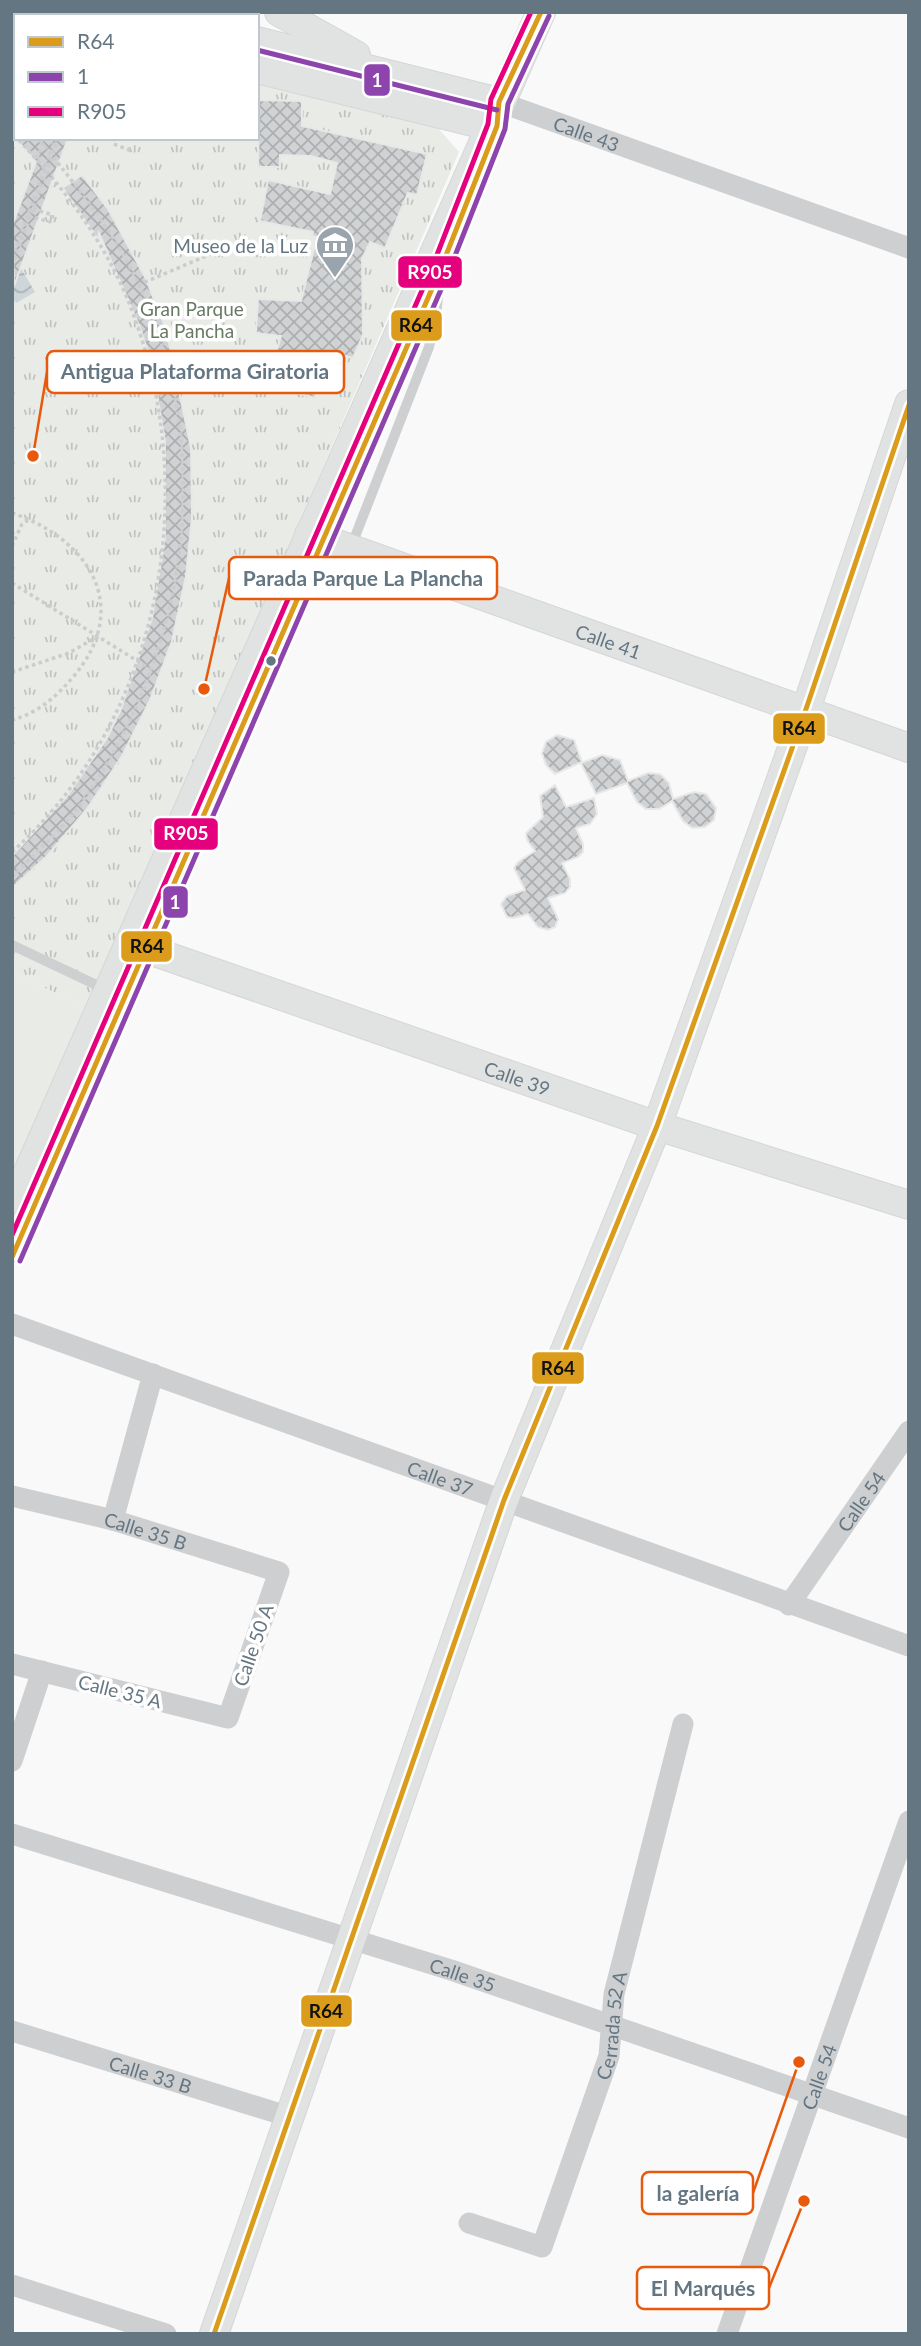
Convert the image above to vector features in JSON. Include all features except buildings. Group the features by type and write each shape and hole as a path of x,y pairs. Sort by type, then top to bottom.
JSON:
{"main road":[{"path":"279,12 389,74"},
{"path":"12,1208 108,991 138,946 328,540 494,114 541,12"},
{"name":"Calle 43","path":"259,42 389,74 494,114"},
{"name":"Calle 43","path":"259,69 494,114"},
{"path":"214,2334 505,1500 657,1126 805,712 909,404"},
{"name":"Calle 41","path":"328,540 909,748"},
{"name":"Calle 39","path":"138,946 657,1126 909,1205"}],"street":[{"name":"Calle 43","path":"494,114 909,248"},
{"name":"Calle 37","path":"12,1324 909,1646"},
{"path":"113,1520 153,1374"},
{"name":"Calle 54","path":"789,1605 909,1431"},
{"name":"Calle 35 B","path":"12,1496 113,1520 279,1572"},
{"name":"Calle 50 A","path":"228,1718 279,1572"},
{"name":"Calle 35 A","path":"12,1664 228,1718"},
{"path":"12,1761 42,1671"},
{"name":"Cerrada 52 A","path":"469,2223 542,2247 609,2056 614,1994 683,1724"},
{"name":"Calle 54","path":"727,2334 909,1821"},
{"name":"Calle 35","path":"12,1834 353,1938 612,2023 909,2128"},
{"name":"Calle 33 B","path":"12,2031 290,2117"},
{"path":"12,2285 166,2334"}],"lane":[{"path":"328,540 497,126 494,114"},
{"path":"328,540 422,368 436,316 441,268"},
{"path":"12,945 108,991"},
{"path":"12,1258 138,946"}],"path":[{"path":"12,852 50,813 76,778 105,732 137,662 150,620 165,533 166,468 158,402 135,317 117,277 86,223 47,170 19,140"},
{"path":"12,877 87,797 144,695 177,584 185,487 174,390 138,285 97,210 40,140"},
{"path":"37,159 44,140"},
{"path":"12,266 56,140"},
{"path":"12,258 56,140"},
{"path":"114,144 134,152"},
{"path":"28,216 51,222 53,215 33,209"},
{"path":"138,285 225,248 251,247"},
{"path":"12,513 30,519 59,535 84,558 95,577 100,599 97,636 82,667 60,693 44,706 12,720"},
{"path":"12,546 22,524 30,519"},
{"path":"12,583 152,670"},
{"path":"12,672 69,653 97,636"}],"green space":[{"name":"Gran Parque La Pancha","path":"12,12 202,12 14,14 14,140 259,140 259,82 437,127 459,152 89,1009 12,972"},
{"path":"12,972 85,1007 12,1173"}],"water":[{"path":"12,253 35,292 16,303 12,297"}],"transit line":[{"name":"R905","path":"12,1235 433,265 488,124 491,99 531,12"},
{"name":"R64","path":"12,1257 441,268 497,126 499,102 541,12"},
{"name":"1","path":"20,1261 449,271 505,129 508,104 549,16"},
{"name":"1","path":"259,50 497,110"},
{"name":"R64","path":"214,2334 504,1500 657,1126 805,712 909,405"}],"place":[{"name":"Museo de la Luz","path":"335,279"},
{"name":"Antigua Plataforma Giratoria","path":"33,456"},
{"name":"Parada Parque La Plancha","path":"204,689"},
{"name":"la galería","path":"799,2062"},
{"name":"El Marqués","path":"804,2201"}]}
